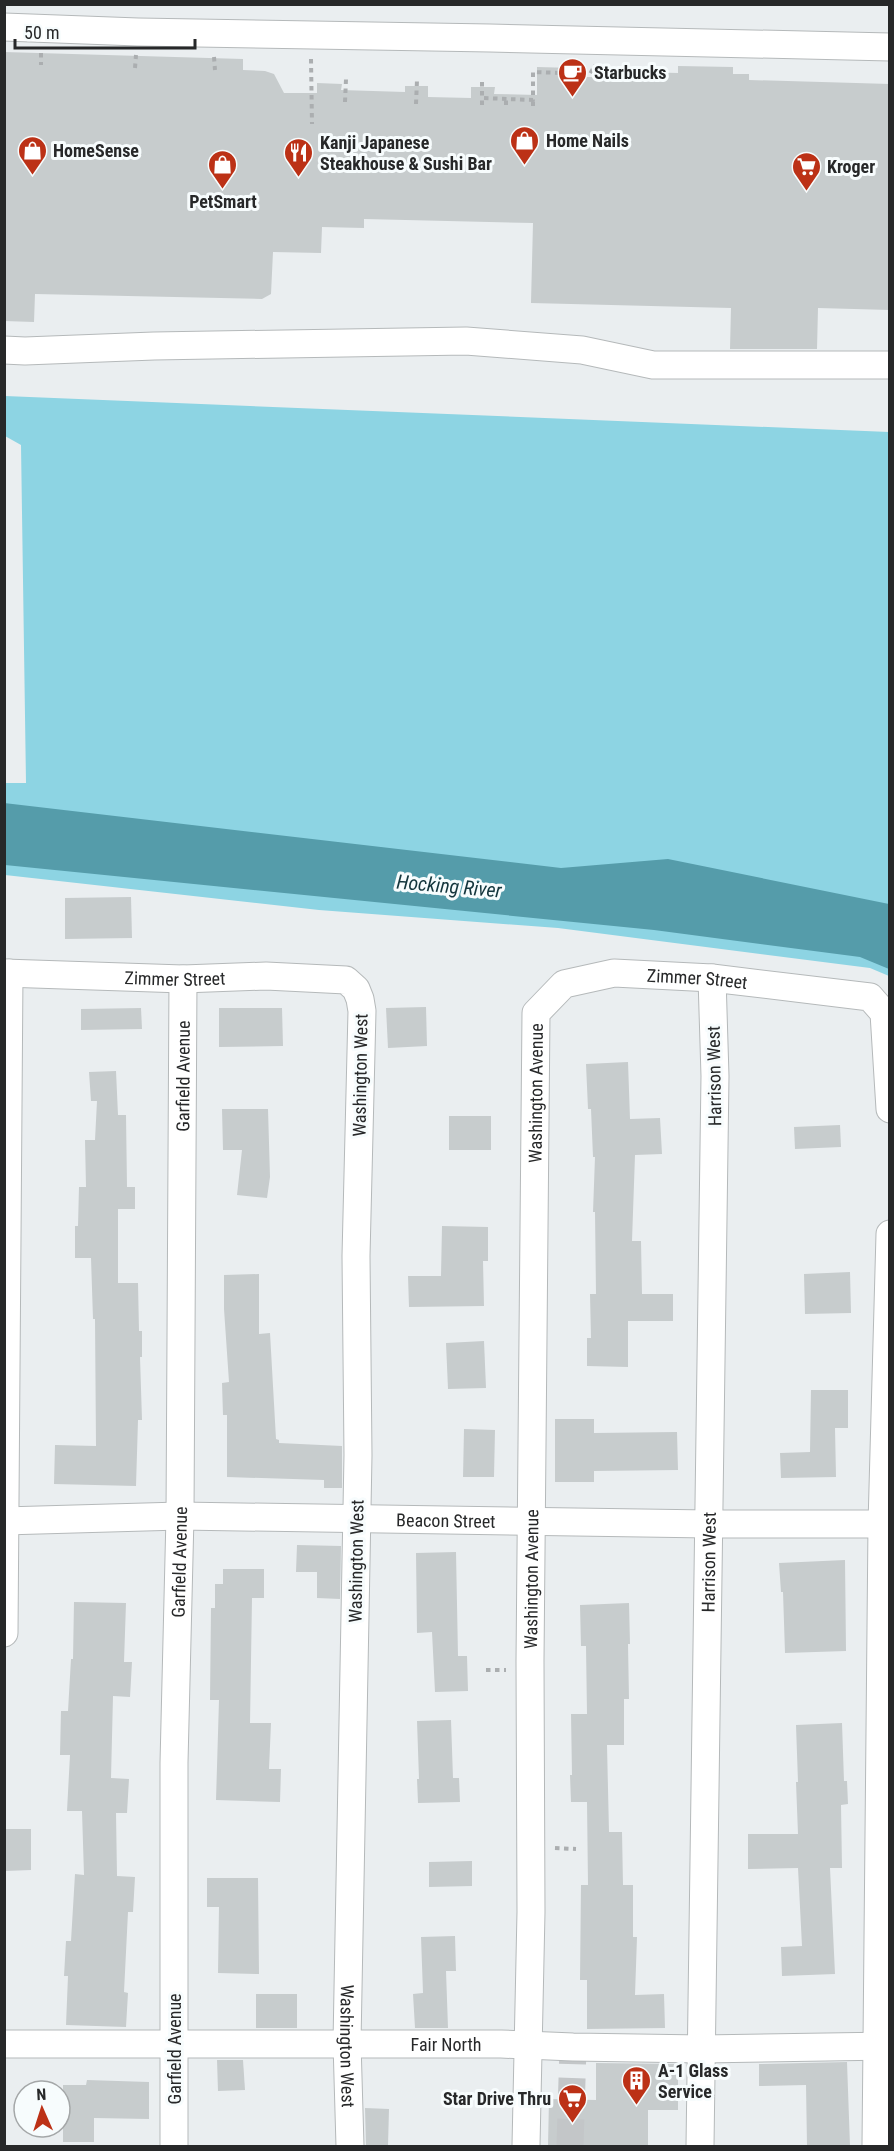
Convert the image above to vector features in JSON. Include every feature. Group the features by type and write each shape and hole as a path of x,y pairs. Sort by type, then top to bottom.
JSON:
{"street":[{"path":"17,20 175,33 890,47"},
{"path":"4,350 466,341 582,350 653,365 890,365"},
{"path":"4,1633 7,973"},
{"name":"Zimmer Street","path":"7,973 183,979 266,976 346,980"},
{"name":"Zimmer Street","path":"536,1013 564,984 614,973 712,978 870,997 884,1013 890,1109"},
{"name":"Harrison West","path":"700,2146 715,1076 712,978"},
{"name":"Garfield Avenue","path":"174,2146 174,1763 180,1516 183,979"},
{"name":"Washington West","path":"346,980 356,989 362,1011 356,1256 359,1391 347,2043 350,2146"},
{"name":"Washington Avenue","path":"526,2146 531,1912 531,1521 536,1013"},
{"path":"876,2146 884,2046 886,1524 890,1234"},
{"name":"Beacon Street","path":"5,1521 180,1516 709,1524 886,1524"},
{"name":"Fair North","path":"4,2044 174,2042 527,2044 702,2049 884,2046"}],"path":[{"path":"41,51 41,65"},
{"path":"135,68 136,54"},
{"path":"213,56 215,70"},
{"path":"311,58 312,123"},
{"path":"533,106 533,72 590,74 595,64"},
{"path":"345,79 345,102"},
{"path":"416,104 417,80"},
{"path":"482,82 482,105"},
{"path":"482,98 533,100"},
{"path":"506,99 506,105"},
{"path":"486,1670 514,1670"},
{"path":"551,1848 576,1849"}],"shaded area":[{"path":"5,396 889,432 889,976 870,968 558,928 319,910 5,875 5,783 26,783 21,445 5,436"}],"water":[{"name":"Hocking River","path":"4,803 561,868 668,859 889,904 889,969 860,957 654,930 5,865"}],"building":[{"path":"4,52 243,59 243,70 265,71 274,74 284,93 317,93 317,83 342,84 341,90 405,92 405,86 428,86 428,97 471,98 471,87 495,87 494,94 537,95 537,67 573,68 573,71 587,71 587,77 633,78 640,72 678,73 678,66 733,67 733,74 749,74 749,80 890,84 890,310 818,308 817,349 730,349 731,308 531,303 533,223 364,219 364,228 322,227 321,253 273,252 271,294 262,299 35,294 34,322 4,321"},
{"path":"131,897 132,938 65,939 65,898"},
{"path":"426,1007 427,1046 388,1048 386,1008"},
{"path":"141,1008 142,1029 81,1030 81,1009"},
{"path":"219,1008 282,1008 283,1046 219,1047"},
{"path":"628,1062 630,1119 660,1118 662,1154 635,1155 632,1241 641,1241 642,1294 673,1294 673,1321 628,1321 628,1367 587,1366 587,1338 591,1338 590,1294 596,1294 595,1212 593,1212 595,1157 593,1157 591,1109 588,1109 586,1064"},
{"path":"116,1071 118,1115 126,1115 127,1187 135,1187 135,1209 118,1209 118,1283 138,1283 139,1331 142,1331 142,1357 140,1357 142,1420 138,1420 136,1486 54,1484 55,1445 96,1446 95,1319 93,1319 91,1258 75,1258 75,1226 78,1226 79,1187 86,1187 85,1140 95,1140 97,1101 91,1101 89,1072"},
{"path":"222,1109 268,1109 270,1177 267,1198 237,1195 242,1150 223,1150"},
{"path":"449,1116 491,1116 491,1150 449,1150"},
{"path":"840,1125 841,1147 795,1149 794,1127"},
{"path":"442,1226 488,1227 488,1261 483,1261 484,1306 409,1307 408,1276 441,1276"},
{"path":"850,1272 851,1313 805,1314 804,1274"},
{"path":"259,1274 259,1334 270,1333 276,1439 279,1443 342,1446 342,1488 324,1488 324,1480 227,1477 227,1415 223,1415 222,1383 229,1382 224,1275"},
{"path":"484,1341 486,1388 448,1389 446,1343"},
{"path":"811,1390 848,1390 848,1428 835,1428 836,1477 781,1478 780,1453 810,1452"},
{"path":"555,1419 594,1419 594,1433 677,1432 678,1470 594,1471 594,1482 555,1482"},
{"path":"464,1429 495,1430 494,1477 463,1477"},
{"path":"297,1545 341,1546 340,1599 317,1598 317,1572 296,1572"},
{"path":"456,1552 458,1656 467,1656 468,1691 435,1692 432,1632 417,1633 416,1553"},
{"path":"845,1560 846,1651 785,1653 783,1592 781,1592 779,1563"},
{"path":"223,1569 264,1569 264,1598 252,1598 250,1723 271,1723 269,1769 281,1769 280,1802 216,1800 219,1700 210,1700 211,1608 215,1608 215,1584 223,1584"},
{"path":"74,1602 126,1603 124,1662 132,1662 130,1697 113,1696 111,1778 129,1779 127,1813 116,1813 117,1876 135,1877 133,1912 128,1912 124,1992 128,1993 126,2027 66,2025 68,1976 64,1976 66,1941 71,1941 75,1874 84,1875 82,1811 67,1811 70,1755 60,1755 61,1711 68,1711 71,1659 73,1659"},
{"path":"629,1603 629,1699 624,1699 624,1745 607,1745 609,1832 622,1832 623,1885 633,1885 633,1937 637,1937 635,1995 664,1994 665,2028 587,2029 587,1980 580,1980 581,1885 588,1885 587,1802 571,1802 570,1775 572,1775 571,1714 587,1714 586,1646 581,1646 580,1605"},
{"path":"451,1720 453,1778 459,1778 460,1802 418,1803 417,1721"},
{"path":"842,1723 844,1781 847,1781 848,1804 841,1805 842,1868 830,1868 835,1974 782,1976 781,1947 802,1946 798,1868 748,1869 748,1834 798,1834 796,1725"},
{"path":"5,1829 31,1829 31,1870 5,1871"},
{"path":"472,1861 472,1886 429,1887 429,1862"},
{"path":"207,1878 258,1878 259,1974 218,1973 219,1907 207,1907"},
{"path":"455,1936 456,1971 446,1971 448,2028 415,2028 413,1994 423,1993 421,1937"},
{"path":"256,1994 297,1994 297,2028 256,2028"},
{"path":"217,2060 243,2060 245,2090 218,2091"},
{"path":"847,2062 850,2146 807,2146 806,2085 759,2086 759,2064"},
{"name":"A-1 Glass Service","path":"596,2063 678,2064 678,2110 648,2110 648,2146 548,2146 549,2099 596,2100"},
{"path":"87,2080 149,2082 149,2119 94,2118 94,2142 63,2142 63,2139 72,2139 72,2085 86,2085"},
{"path":"365,2108 389,2109 388,2146 366,2146"}],"tunnel":[{"path":"570,2146 573,2047"}],"place":[{"name":"Starbucks","path":"573,98"},
{"name":"Home Nails","path":"525,166"},
{"name":"HomeSense","path":"32,176"},
{"name":"Kanji Japanese Steakhouse & Sushi Bar","path":"299,178"},
{"name":"PetSmart","path":"223,190"},
{"name":"Kroger","path":"806,192"},
{"name":"A-1 Glass Service","path":"637,2106"},
{"name":"Star Drive Thru","path":"572,2124"}]}
